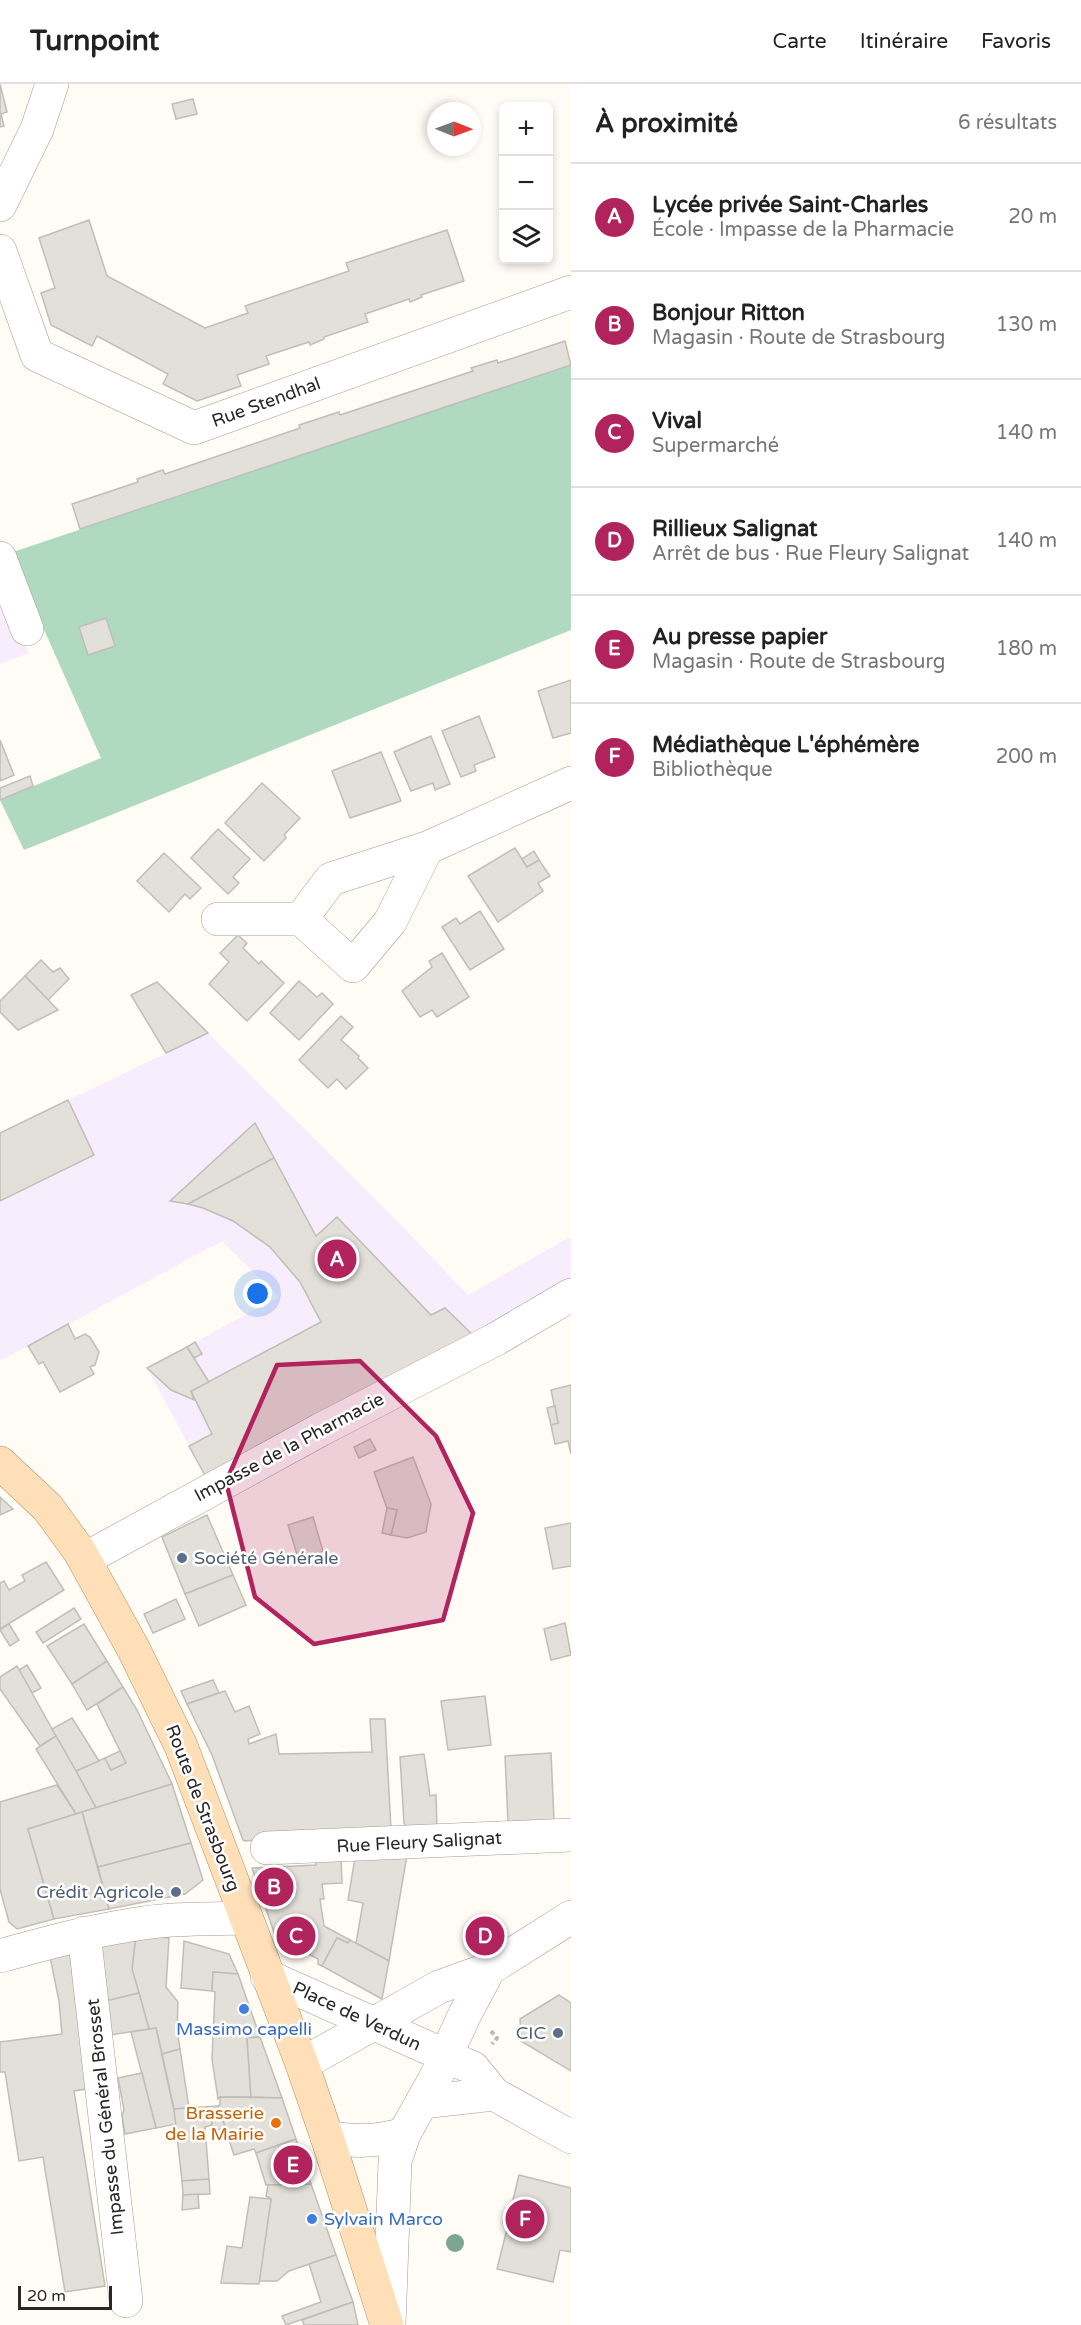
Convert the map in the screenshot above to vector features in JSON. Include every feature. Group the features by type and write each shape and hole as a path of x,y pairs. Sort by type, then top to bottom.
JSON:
{"main road":[{"name":"Route de Strasbourg","path":"0,1463 48,1508 85,1559 133,1648 181,1746 302,2064 388,2325"}],"street":[{"path":"0,205 37,129 52,84"},
{"name":"Rue Stendhal","path":"0,251 37,355 194,428 571,292"},
{"path":"0,558 27,629"},
{"path":"301,919 332,879 427,848 571,783"},
{"path":"218,919 301,919 353,966 390,922 427,848"},
{"name":"Impasse de la Pharmacie","path":"85,1559 320,1430 496,1339 571,1295"},
{"name":"Rue Fleury Salignat","path":"267,1848 571,1835"},
{"path":"302,2064 439,1987 489,1969 571,1917"},
{"path":"0,1956 132,1924 175,1919 246,1918"},
{"name":"Impasse du Général Brosset","path":"84,1934 126,2301"},
{"path":"388,2325 395,2161 404,2134 446,2057 465,2014 489,1969"},
{"name":"Place de Verdun","path":"267,1976 473,2068 494,2094"},
{"path":"422,2102 494,2094 571,2137"},
{"path":"327,2137 357,2142 404,2134"}],"highlighted area":[{"path":"360,1361 436,1436 473,1513 443,1620 314,1644 255,1597 226,1482 277,1365"}],"shaded area":[{"path":"0,589 29,653 0,664"},
{"path":"208,1033 468,1295 568,1238 571,1240 571,1277 565,1287 207,1479 147,1368 279,1297 222,1241 0,1361 0,1133"}],"green space":[{"path":"571,365 571,630 24,850 0,800 101,758 10,553"}],"building":[{"path":"0,84 7,112 1,114 4,126 0,127"},
{"path":"193,99 197,114 176,119 172,104"},
{"path":"89,220 107,276 205,328 248,313 245,306 349,271 346,263 447,230 464,281 421,295 422,297 410,302 409,299 365,314 368,322 324,337 310,345 309,342 266,356 269,364 237,375 241,386 197,401 163,384 168,374 97,336 92,346 51,325 41,293 55,288 39,238"},
{"path":"565,341 571,365 80,529 72,504 138,482 137,479 163,470 165,474 300,428 299,425 339,412 340,415 473,371 471,368 497,360 498,363"},
{"path":"106,618 115,646 88,655 79,627"},
{"path":"571,680 571,733 553,738 538,691"},
{"path":"479,716 495,757 474,765 476,771 461,777 442,731"},
{"path":"431,736 450,784 435,790 433,783 411,791 394,752"},
{"path":"0,740 14,775 0,781"},
{"path":"381,752 401,801 350,818 332,771"},
{"path":"30,776 33,786 0,800 0,788"},
{"path":"262,783 300,818 284,835 286,838 264,861 225,823"},
{"path":"218,829 250,859 233,877 239,883 228,894 191,858"},
{"path":"515,848 527,867 539,860 550,876 538,883 543,891 498,922 468,876"},
{"path":"534,851 539,860 527,867 522,859"},
{"path":"164,853 201,888 190,899 185,894 169,912 137,881"},
{"path":"480,911 504,949 470,970 442,927 456,918 460,924"},
{"path":"238,935 247,943 243,948 284,983 247,1021 209,984 229,962 220,953"},
{"path":"442,953 469,997 437,1017 432,1010 420,1017 402,991 432,967 429,961"},
{"path":"41,960 53,972 60,968 69,979 48,1000 25,976"},
{"path":"25,976 58,1010 18,1030 0,1012 0,1001"},
{"path":"299,981 317,997 322,993 333,1004 299,1040 270,1013"},
{"path":"157,982 208,1033 166,1053 131,995"},
{"path":"341,1016 353,1027 341,1040 359,1056 358,1058 368,1068 346,1089 337,1079 328,1088 299,1060"},
{"path":"68,1100 94,1155 0,1201 0,1133"},
{"path":"255,1123 274,1158 188,1204 170,1201"},
{"path":"274,1158 316,1236 337,1217 431,1315 445,1308 474,1336 207,1479 189,1446 212,1434 191,1391 321,1322 300,1282 270,1247 233,1221 188,1204"},
{"path":"68,1324 75,1339 85,1334 90,1337 99,1352 95,1365 90,1367 94,1374 60,1392 43,1362 39,1364 28,1346"},
{"path":"195,1342 202,1354 194,1358 187,1347"},
{"path":"187,1347 209,1382 191,1391 194,1400 171,1390 147,1368"},
{"path":"571,1385 571,1454 568,1441 555,1444 551,1425 558,1423 551,1390"},
{"path":"555,1406 558,1423 551,1425 547,1408"},
{"path":"370,1439 376,1450 359,1458 354,1447"},
{"path":"413,1457 431,1504 426,1532 407,1538 391,1535 397,1510 387,1508 374,1472"},
{"path":"0,1497 13,1509 0,1515"},
{"path":"387,1508 397,1510 391,1535 382,1533"},
{"path":"207,1515 233,1575 185,1594 162,1537"},
{"path":"313,1517 323,1551 299,1561 288,1525"},
{"path":"571,1523 571,1566 553,1569 545,1528"},
{"path":"46,1562 64,1590 0,1629 0,1583 4,1581 9,1590 25,1581 22,1575"},
{"path":"233,1575 246,1605 199,1626 185,1594"},
{"path":"176,1599 185,1619 153,1633 144,1614"},
{"path":"74,1608 81,1619 43,1643 36,1632"},
{"path":"565,1623 571,1655 551,1660 544,1629"},
{"path":"9,1624 19,1640 10,1646 0,1630"},
{"path":"84,1624 107,1661 72,1684 47,1646"},
{"path":"107,1661 123,1687 87,1710 72,1684"},
{"path":"27,1665 41,1688 32,1693 19,1670"},
{"path":"17,1666 56,1736 40,1746 0,1689 0,1677"},
{"path":"213,1680 219,1693 187,1704 181,1691"},
{"path":"123,1687 137,1710 172,1784 96,1808 76,1771 105,1758 111,1770 126,1763 97,1704"},
{"path":"225,1691 235,1712 249,1706 260,1734 248,1739 249,1744 276,1734 279,1754 372,1752 370,1719 385,1719 391,1829 243,1840 212,1755 187,1704"},
{"path":"485,1696 491,1745 448,1750 441,1701"},
{"path":"72,1718 99,1761 76,1771 52,1729"},
{"path":"56,1736 96,1808 76,1814 36,1749"},
{"path":"120,1751 126,1763 111,1770 105,1758"},
{"path":"551,1753 554,1820 508,1822 505,1756"},
{"path":"424,1754 430,1796 436,1795 437,1827 407,1828 404,1823 400,1757"},
{"path":"172,1784 191,1843 98,1867 82,1812"},
{"path":"57,1785 76,1814 28,1829 54,1919 17,1929 9,1922 0,1889 0,1802"},
{"path":"82,1812 109,1909 54,1919 28,1829"},
{"path":"191,1843 203,1880 185,1894 109,1909 98,1867"},
{"path":"407,1855 389,1961 356,1943 363,1903 348,1900 355,1858"},
{"path":"341,1858 342,1883 322,1884 324,1899 320,1899 324,1926 350,1940 348,1943 337,1938 322,1966 318,1964 318,1959 277,1941 252,1868 316,1865 315,1860"},
{"path":"136,1935 169,1938 166,1987 178,2002 177,2031 180,2049 162,2054 156,2028 149,2029 132,1969"},
{"path":"136,1935 132,1969 139,1993 106,2001 96,1937"},
{"path":"337,1938 348,1943 350,1940 389,1961 382,1999 322,1966"},
{"path":"184,1941 229,1954 238,1974 213,1972 212,1991 181,1988"},
{"path":"75,1945 87,2089 74,2091 105,2286 65,2292 43,2157 19,2161 5,2072 0,2072 0,2042 62,2034 59,2001 49,1952"},
{"path":"213,1972 238,1974 260,2037 247,2038 251,2097 220,2097 218,2099 212,2059 215,1992 212,1991"},
{"path":"139,1993 149,2029 110,2035 106,2001"},
{"path":"559,1995 571,2003 571,2071 521,2041 520,2019"},
{"path":"156,2028 177,2124 156,2128 131,2032"},
{"path":"260,2037 282,2098 251,2097 247,2038"},
{"path":"180,2049 189,2108 174,2109 162,2054"},
{"path":"142,2073 156,2128 125,2134 122,2116 124,2110 118,2078"},
{"path":"220,2097 282,2098 296,2139 256,2153 254,2149 234,2155 218,2106"},
{"path":"218,2106 221,2115 212,2116 212,2125 205,2127 209,2179 182,2181 174,2109"},
{"path":"221,2115 225,2127 219,2130 212,2125 212,2116"},
{"path":"296,2139 311,2184 266,2185 256,2153"},
{"path":"519,2175 571,2188 571,2252 560,2250 553,2282 497,2269 508,2225 503,2223 506,2208 511,2208"},
{"path":"209,2179 210,2194 183,2195 182,2181"},
{"path":"311,2184 336,2255 289,2271 277,2281 259,2281 271,2199 266,2196 268,2185"},
{"path":"198,2194 199,2208 182,2210 183,2195"},
{"path":"250,2197 271,2199 259,2284 221,2283 227,2246 242,2248"},
{"path":"336,2255 353,2302 286,2325 282,2316 321,2302 309,2264"},
{"path":"353,2302 358,2325 304,2325 302,2320"}],"place":[{"name":"Lycée privée Saint-Charles","path":"337,1259"},
{"name":"Société Générale","path":"182,1558"},
{"name":"Bonjour Ritton","path":"274,1887"},
{"name":"Crédit Agricole","path":"176,1892"},
{"name":"Vival","path":"296,1936"},
{"name":"Rillieux Salignat","path":"485,1936"},
{"name":"Massimo capelli","path":"244,2009"},
{"name":"CIC","path":"558,2033"},
{"name":"Brasserie de la Mairie","path":"276,2123"},
{"name":"Au presse papier","path":"293,2165"},
{"name":"Sylvain Marco","path":"312,2219"},
{"name":"Médiathèque L'éphémère","path":"525,2219"}]}
